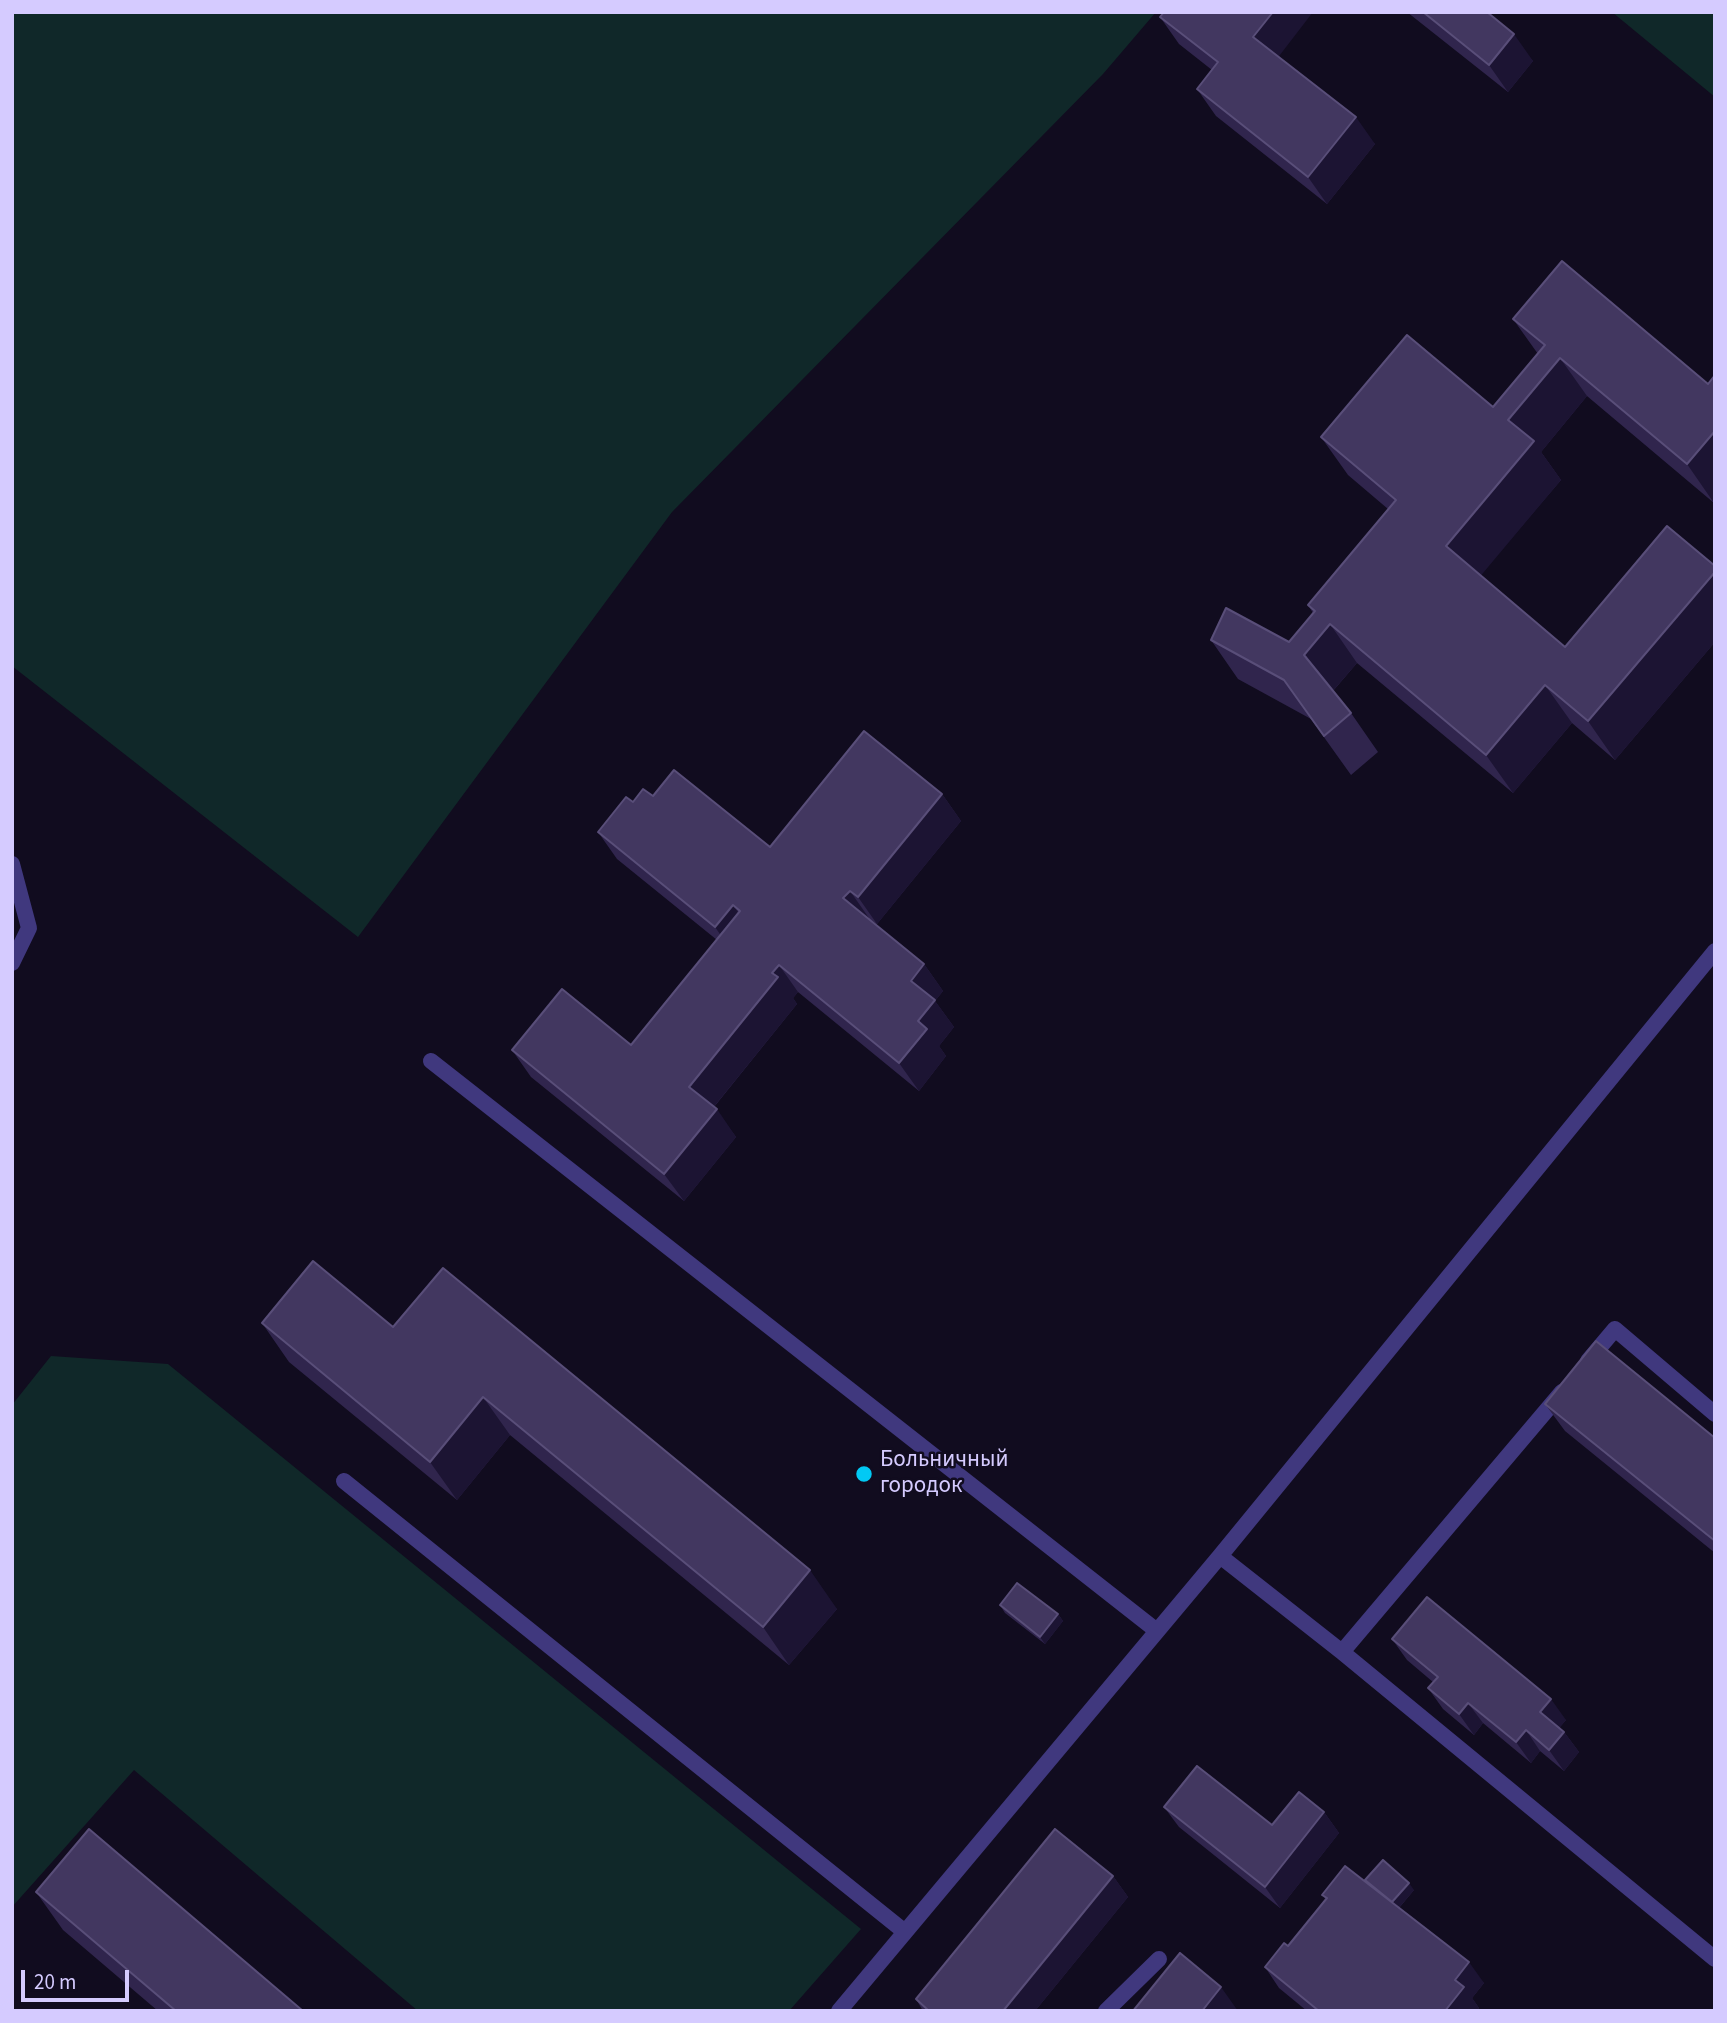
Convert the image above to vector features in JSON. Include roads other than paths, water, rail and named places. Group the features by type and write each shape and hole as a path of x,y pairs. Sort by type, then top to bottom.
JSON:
{"lane":[{"path":"12,864 29,928 12,963"},
{"path":"839,2011 1220,1556 1715,951"},
{"path":"431,1061 1157,1631"},
{"path":"1342,1652 1615,1329 1715,1415"},
{"path":"344,1481 905,1932"},
{"path":"1220,1556 1342,1652 1715,1959"},
{"path":"1107,2011 1159,1959"}],"place":[{"name":"Больничный городок","path":"864,1474"}]}
